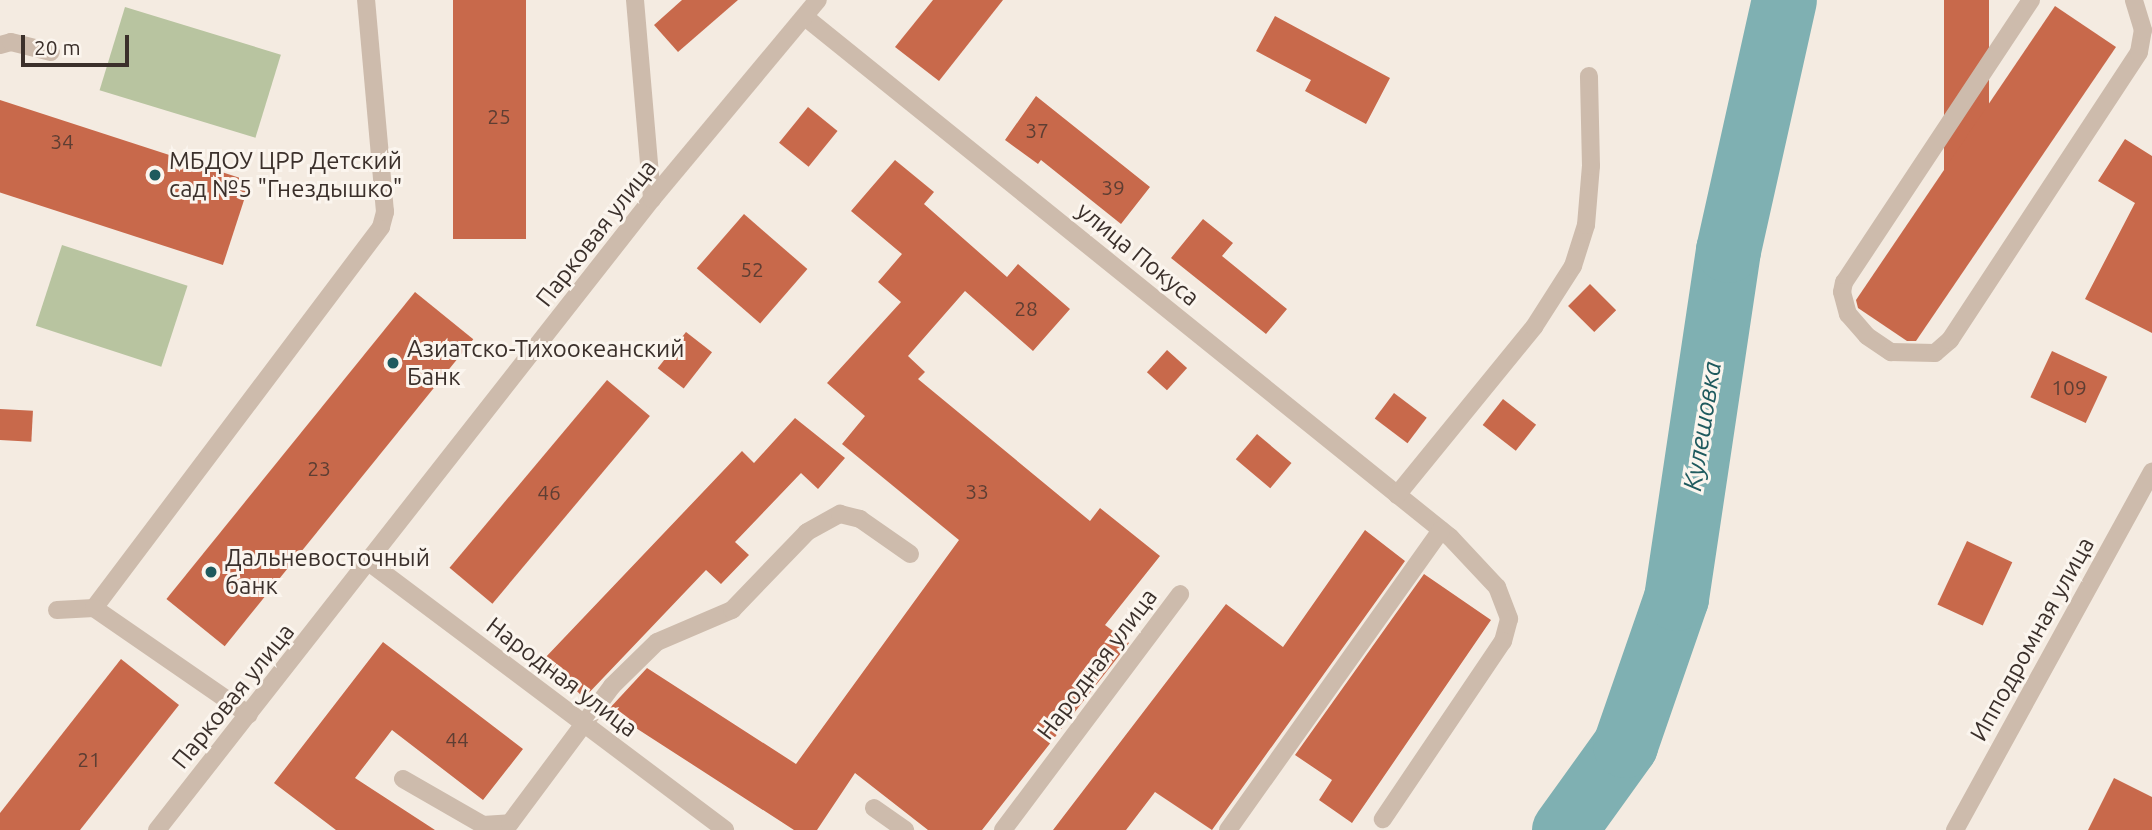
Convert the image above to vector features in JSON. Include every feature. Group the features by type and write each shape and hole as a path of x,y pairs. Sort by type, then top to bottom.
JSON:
{"street":[{"path":"94,608 382,226 385,212 366,0"},
{"path":"635,0 652,199"},
{"name":"Парковая улица","path":"157,830 370,563 652,199 818,0"},
{"path":"2031,0 1844,282 1842,292 1848,314 1867,336 1891,352 1935,353 1950,341 2139,52 2143,30 2134,0"},
{"name":"улица Покуса","path":"805,17 1441,530 1497,587 1509,619 1503,641 1383,819"},
{"path":"0,45 11,42 51,52"},
{"path":"1397,495 1534,327 1573,266 1586,225 1591,166 1589,76"},
{"name":"Ипподромная улица","path":"1961,828 2152,471"},
{"path":"403,779 483,825 510,823 582,723 657,642 699,628 732,610 807,532 840,514 860,519 910,554"},
{"path":"1228,830 1441,530"},
{"name":"Народная улица","path":"370,563 724,830"},
{"name":"Народная улица","path":"1003,830 1180,594"},
{"path":"57,610 94,608 249,715"},
{"path":"874,808 905,830"}],"green space":[{"path":"125,7 281,55 255,138 100,90"},
{"path":"62,245 188,286 161,367 36,326"}],"building":[{"path":"453,0 526,0 526,239 453,239"},
{"path":"682,0 738,0 678,52 654,25"},
{"path":"933,0 1003,0 939,81 895,47"},
{"path":"1944,0 1989,0 1989,186 1944,186"},
{"path":"2055,6 2116,47 1916,341 1907,341 1858,308 1856,300"},
{"path":"1275,16 1390,78 1366,124 1305,91 1311,80 1256,51"},
{"path":"1036,96 1150,187 1121,224 1041,160 1038,164 1005,140"},
{"path":"0,100 250,181 223,265 0,193"},
{"path":"808,107 838,131 809,167 779,143"},
{"path":"2125,139 2152,156 2152,333 2085,299 2135,203 2098,181"},
{"path":"895,160 934,192 924,204 1007,277 1018,264 1070,309 1033,351 965,291 908,356 925,372 918,379 1090,521 1100,508 1160,556 1105,625 1129,643 982,830 928,830 855,773 817,830 794,830 608,710 647,668 796,764 959,540 842,444 865,416 827,383 901,302 878,282 902,254 851,211"},
{"path":"744,214 807,269 760,323 697,268"},
{"path":"1203,219 1233,243 1222,256 1287,309 1266,334 1171,258"},
{"path":"1590,284 1616,310 1594,332 1568,306"},
{"path":"415,292 473,339 225,646 166,599"},
{"path":"686,332 712,352 684,389 658,368"},
{"path":"1167,350 1187,368 1167,390 1147,372"},
{"path":"2052,351 2107,377 2086,423 2030,397"},
{"path":"607,380 650,416 492,604 450,568"},
{"path":"1394,393 1427,418 1407,443 1375,419"},
{"path":"1503,399 1536,425 1516,451 1483,425"},
{"path":"0,409 33,411 31,442 0,440"},
{"path":"795,418 845,458 818,489 801,473 735,542 749,555 721,584 706,570 584,698 544,659 742,451 754,463"},
{"path":"1257,434 1291,463 1270,488 1236,459"},
{"path":"1365,530 1405,561 1212,830 1155,792 1126,830 1053,830 1226,604 1283,647"},
{"path":"1967,541 2012,562 1983,626 1937,604"},
{"path":"1424,574 1491,620 1352,823 1319,800 1332,780 1295,755"},
{"path":"383,642 523,749 483,800 392,730 355,778 435,830 336,830 274,783"},
{"path":"121,659 179,705 80,830 0,830 0,813"},
{"path":"2114,778 2152,797 2152,830 2088,830"}],"waterway":[{"name":"Кулешовка","path":"1564,830 1625,745 1676,598 1728,250 1784,0"}],"place":[{"name":"МБДОУ ЦРР Детский сад №5 \"Гнездышко\"","path":"155,175"},
{"name":"Азиатско-Тихоокеанский Банк","path":"393,363"},
{"name":"Дальневосточный банк","path":"211,572"}]}
